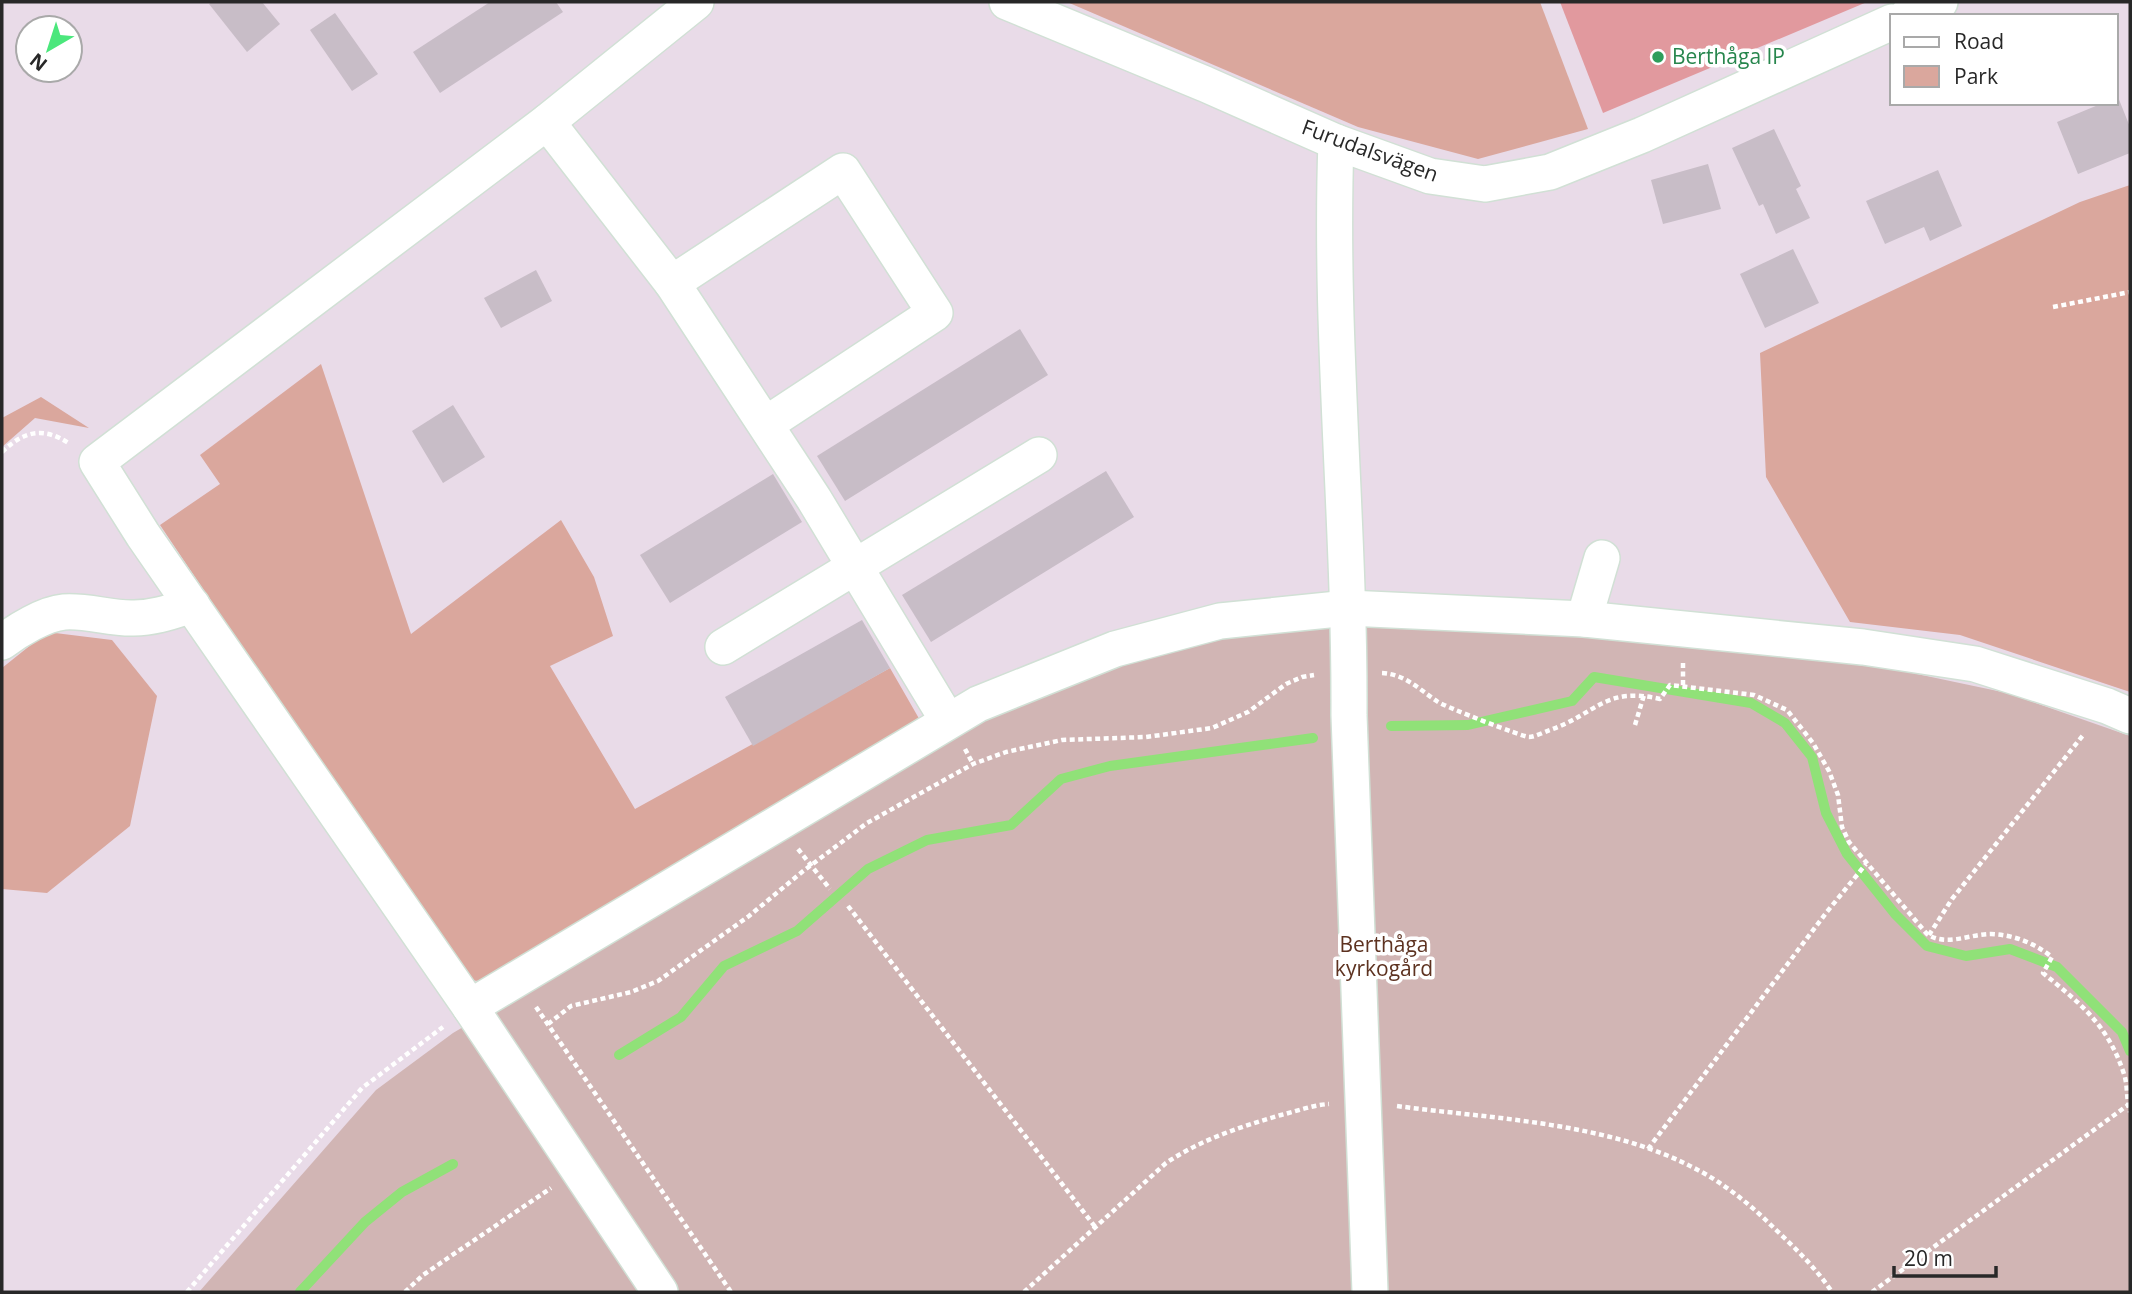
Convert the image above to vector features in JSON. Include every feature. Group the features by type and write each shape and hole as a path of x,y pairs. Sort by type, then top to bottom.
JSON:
{"street":[{"path":"660,1292 470,1007 143,535 97,462 547,122 696,2"},
{"name":"Furudalsvägen","path":"1007,2 1336,142 1430,176 1485,184 1550,172 1642,135 1890,23"},
{"path":"1912,14 1940,2"},
{"path":"547,122 673,283 766,424 948,721"},
{"path":"1336,142 1333,223 1370,1292"},
{"path":"673,283 843,171 935,313 766,424"},
{"path":"723,647 1039,455"},
{"path":"1584,619 1602,558"},
{"path":"2,642 51,615 64,612 132,618 156,616 192,605"},
{"path":"470,1007 978,704 1115,649 1220,621 1348,608 1584,619 1863,647 1975,664 2119,711"}],"path":[{"path":"2053,307 2130,292"},
{"path":"2,452 28,433 38,433 62,439 97,462"},
{"path":"548,1024 571,1006 631,992 658,981 749,916 867,823 973,764 1006,752 1062,740 1156,736 1212,728 1240,717 1295,679 1349,672 1388,673 1407,679 1449,708 1529,737 1565,724 1601,702 1615,697 1644,695 1660,699 1670,685 1740,692 1765,699 1787,710 1821,756 1837,790 1845,834 1867,864 1929,935 1942,941 1989,934 2003,935 2030,942 2053,957 2043,973 2084,1006 2105,1032 2126,1078 2130,1112"},
{"path":"1635,725 1644,695"},
{"path":"1929,935 1952,899 2119,711"},
{"path":"1648,1149 1826,913 1867,864"},
{"path":"811,865 830,889"},
{"path":"848,906 1096,1228"},
{"path":"517,979 731,1292"},
{"path":"187,1292 362,1088 470,1007"},
{"path":"1024,1292 1166,1163 1187,1149 1221,1133 1307,1108 1362,1102 1582,1130 1648,1149 1693,1167 1720,1182 1756,1210 1819,1273 1832,1292"},
{"path":"1872,1292 2128,1105"},
{"path":"404,1292 423,1275 578,1170"}],"green space":[{"path":"1067,2 1540,2 1588,129 1478,159 1358,127"},
{"path":"2130,185 2130,692 1960,635 1850,622 1766,477 1760,353 2080,202"},
{"path":"321,364 411,634 561,520 594,577 613,636 550,666 635,809 890,668 921,722 480,981 466,980 160,525 220,484 200,455"},
{"path":"41,397 89,428 35,418 2,447 2,418"},
{"name":"Berthåga kyrkogård","path":"1403,620 1673,642 1898,670 2007,693 2130,736 2130,1292 199,1292 376,1090 453,1033 984,719 1115,663 1266,628"},
{"path":"47,632 112,640 157,696 130,826 47,893 2,889 2,668"}],"shaded area":[{"name":"Berthåga IP","path":"1560,2 1867,2 1603,113"}],"building":[{"path":"262,2 280,24 247,52 209,4"},
{"path":"490,2 556,2 563,12 440,93 413,52"},
{"path":"335,13 378,74 352,91 310,30"},
{"path":"2118,97 2130,127 2130,153 2078,174 2057,122 2098,105 2118,105"},
{"path":"1774,129 1801,186 1796,189 1810,218 1776,234 1763,204 1759,206 1732,148"},
{"path":"1708,164 1721,209 1663,224 1651,180"},
{"path":"1938,170 1962,226 1930,241 1924,227 1885,244 1866,201"},
{"path":"1793,249 1819,303 1765,328 1740,274"},
{"path":"536,270 552,301 501,328 484,298"},
{"path":"1020,329 1048,375 845,501 817,456"},
{"path":"453,405 485,457 443,483 412,431"},
{"path":"1106,471 1134,517 931,642 902,595"},
{"path":"773,474 802,522 670,603 640,555"},
{"path":"862,620 890,668 753,746 725,697"}],"waterway":[{"path":"1391,726 1468,725 1572,701 1594,677 1751,703 1785,723 1812,757 1826,813 1847,854 1895,914 1927,946 1966,956 2010,949 2057,967 2122,1032 2130,1051"},
{"path":"619,1055 681,1017 724,966 797,931 868,869 927,840 1011,825 1061,779 1110,766 1313,738"},
{"path":"300,1292 365,1222 402,1192 453,1164"}],"place":[{"name":"Berthåga IP","path":"1658,57"}]}
